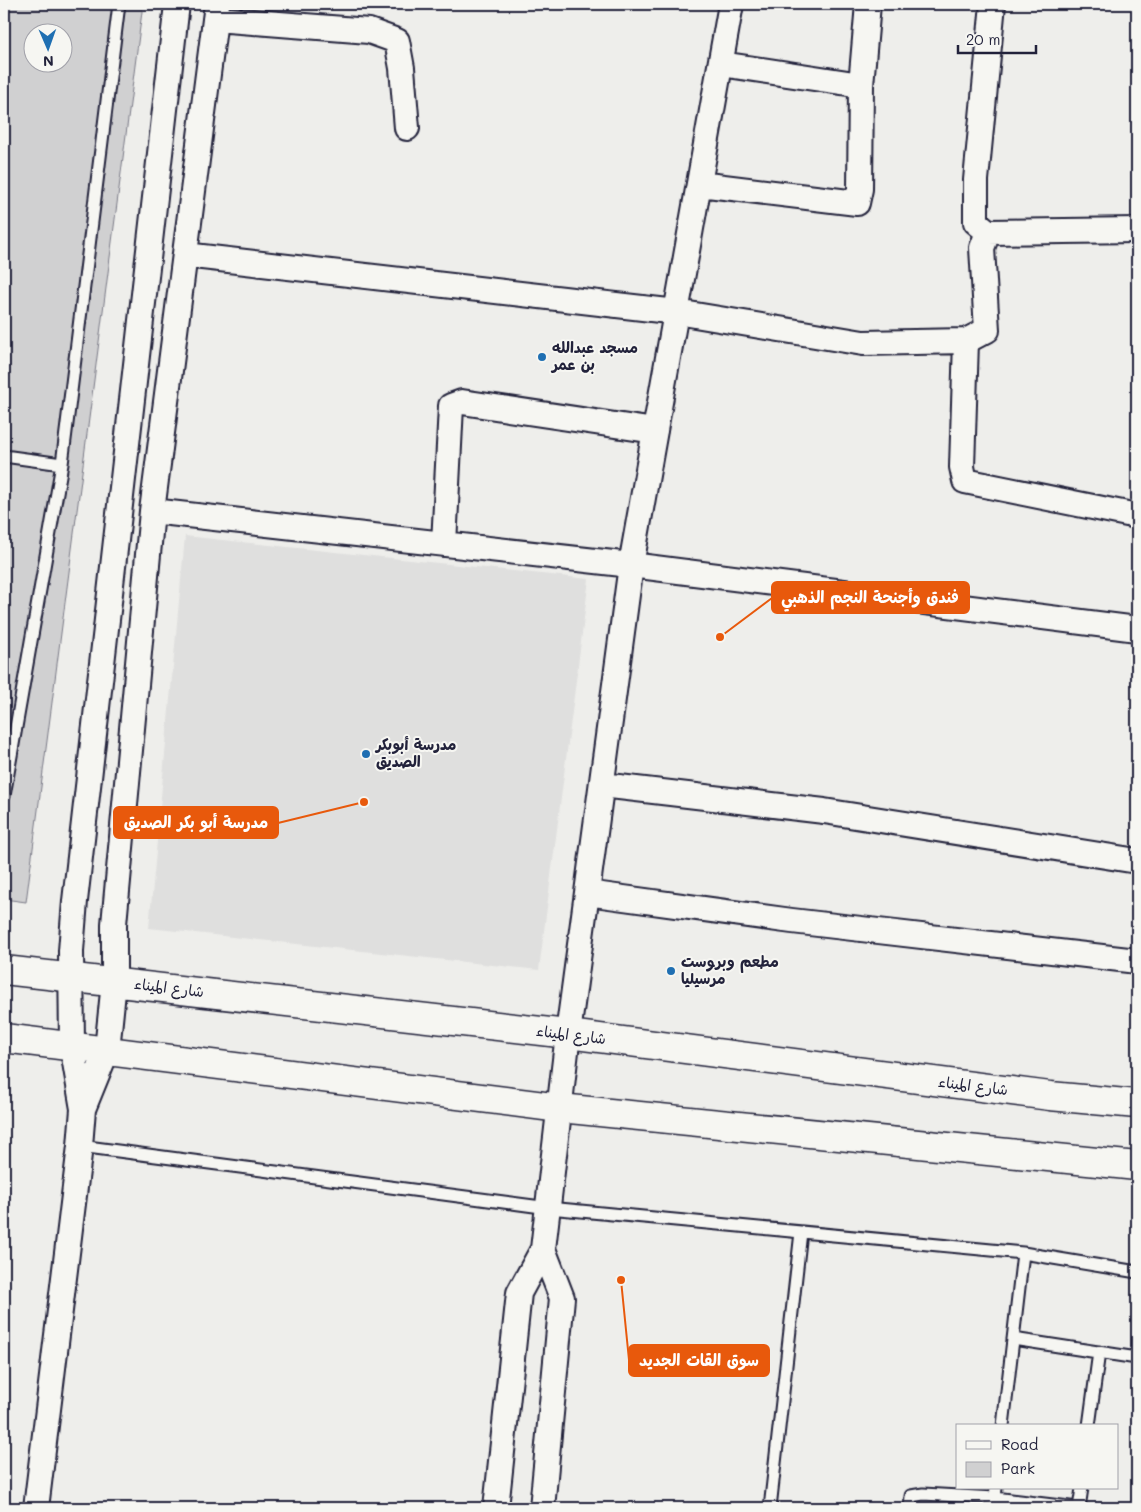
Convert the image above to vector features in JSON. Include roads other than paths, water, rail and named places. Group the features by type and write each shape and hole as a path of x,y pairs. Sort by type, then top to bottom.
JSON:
{"highway":[{"name":"شارع الميناء","path":"4,970 568,1034 1050,1096 1137,1104"},
{"path":"4,1038 72,1045 560,1108 1137,1166"}],"street":[{"path":"36,1508 83,1109 72,1045 72,930 177,4"},
{"path":"496,1508 519,1293 543,1249 549,1208 568,1034 631,565 731,4"},
{"path":"699,184 857,203 860,189 861,85 868,4"},
{"path":"993,4 976,180 976,222 988,232 1137,230"},
{"path":"83,1109 107,1050 114,982 114,924 152,511 216,12 369,31 397,41 402,68 408,128"},
{"path":"721,64 861,85"},
{"path":"185,255 677,312 863,343 966,341 987,330 982,248 988,232"},
{"path":"966,341 962,467 965,480 1137,516"},
{"path":"444,544 451,406 462,402 655,430"},
{"path":"152,511 631,565 1137,629"},
{"path":"602,785 824,811 1137,861"},
{"path":"587,893 802,923 1137,961"},
{"path":"542,1508 562,1298 543,1249"}],"lane":[{"path":"4,796 62,464 120,4"},
{"path":"4,456 62,464"},
{"path":"80,1146 549,1208 1023,1253 1137,1272"},
{"path":"770,1508 801,1232"},
{"path":"1003,1424 1023,1253"},
{"path":"1013,1339 1137,1358"},
{"path":"1089,1424 1098,1352"},
{"path":"910,1508 911,1496 923,1494 995,1498 1078,1508 1082,1490"}],"place":[{"name":"مسجد عبدالله بن عمر","path":"542,357"},
{"name":"فندق وأجنحة النجم الذهبي","path":"720,637"},
{"name":"مدرسة أبوبكر الصديق","path":"366,754"},
{"name":"مدرسة أبو بكر الصديق","path":"364,802"},
{"name":"مطعم وبروست مرسيليا","path":"671,971"},
{"name":"سوق القات الجديد","path":"621,1280"}]}
